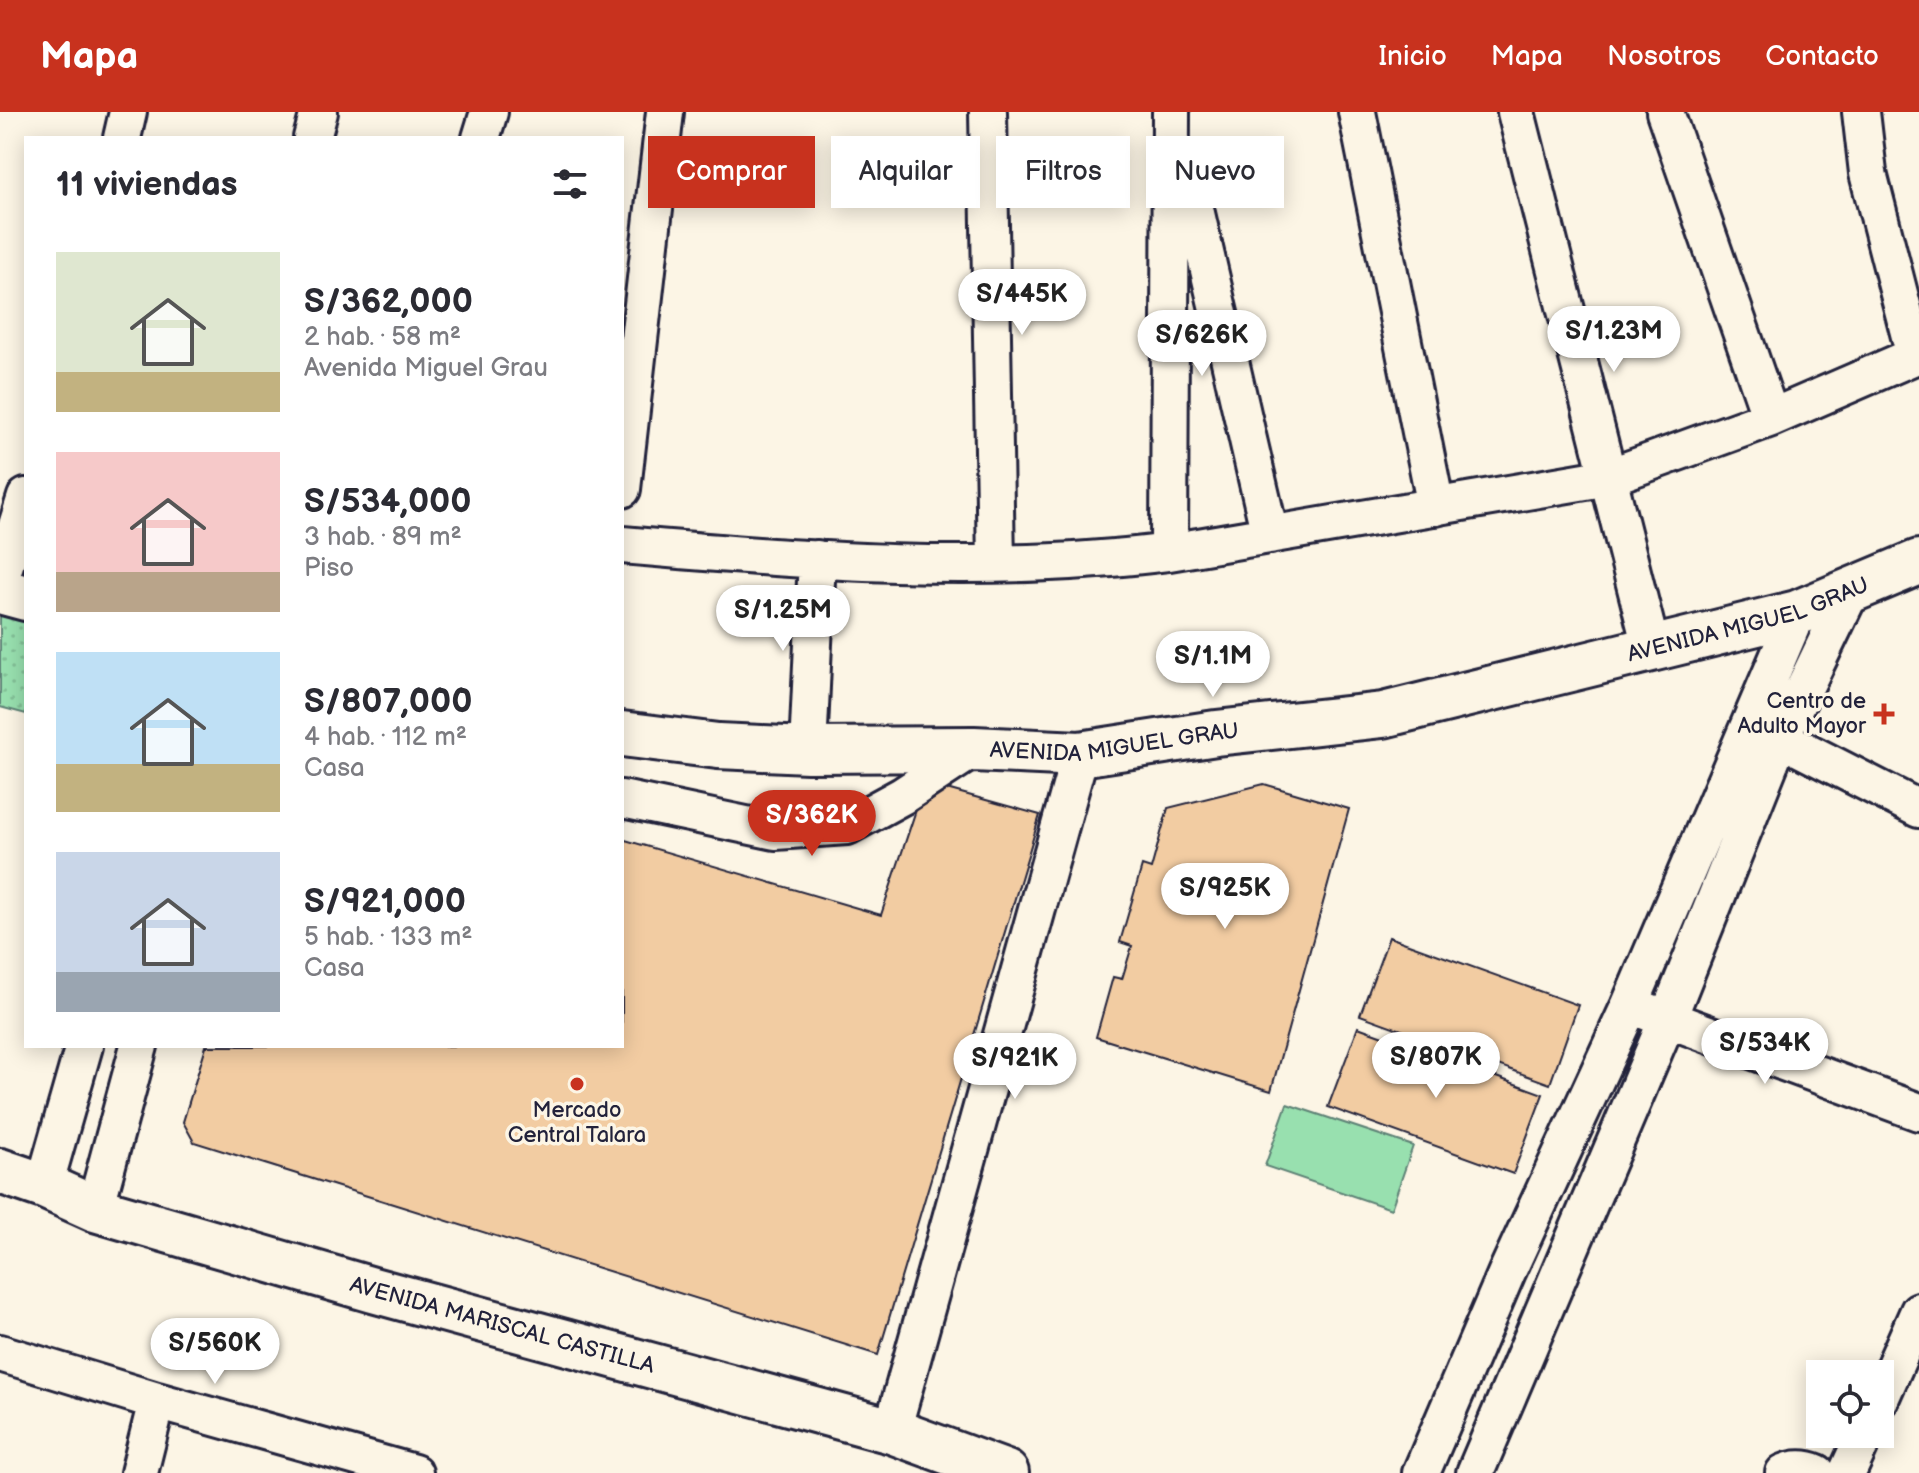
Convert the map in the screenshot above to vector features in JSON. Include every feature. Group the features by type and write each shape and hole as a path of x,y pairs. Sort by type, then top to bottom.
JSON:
{"main road":[{"name":"AVENIDA MIGUEL GRAU","path":"624,734 718,746 808,750 974,749 1080,754 1216,733 1383,715 1797,613 1919,562"},
{"path":"0,591 24,597"},
{"name":"AVENIDA MARISCAL CASTILLA","path":"0,1171 44,1186 95,1209 373,1290 892,1431 1006,1473"}],"street":[{"path":"122,136 128,112"},
{"path":"313,136 319,112"},
{"path":"482,136 489,112"},
{"path":"500,136 504,112"},
{"path":"624,471 665,112"},
{"path":"988,112 996,563"},
{"path":"1169,552 1172,112"},
{"path":"1172,112 1270,535"},
{"path":"1357,112 1436,507"},
{"path":"1516,112 1652,651"},
{"path":"1665,112 1771,418"},
{"path":"624,545 817,559 996,563 1107,560 1609,477 1771,418 1917,355 1868,173 1843,112"},
{"path":"1861,112 1868,173"},
{"path":"1170,353 1225,343"},
{"path":"0,580 24,503"},
{"path":"808,750 817,559"},
{"path":"1475,1473 1668,1018 1780,738 1850,593"},
{"path":"1421,1473 1507,1272 1629,1007 1797,613"},
{"path":"1780,738 1919,809"},
{"path":"624,799 775,831 847,826 902,796 974,749"},
{"path":"892,1431 1080,754"},
{"path":"1629,1007 1668,1018 1919,1112"},
{"path":"44,1186 83,1048"},
{"path":"95,1209 138,1048"},
{"path":"1894,1367 1919,1311"},
{"path":"2,1361 157,1401 329,1461 414,1473"},
{"path":"139,1473 157,1401"},
{"path":"1847,1473 1859,1448"},
{"path":"1784,1473 1792,1469 1817,1473"}],"green space":[{"path":"0,575 24,581 24,713 0,707"},
{"path":"1287,1104 1413,1146 1391,1209 1265,1166"}],"building":[{"name":"Mercado Central Talara","path":"925,783 1040,815 878,1355 194,1142 183,1122 205,1048 624,1048 624,840 881,915"},
{"path":"1264,784 1349,809 1271,1091 1096,1037 1113,977 1122,979 1132,946 1120,942 1142,866 1151,869 1168,808"},
{"path":"1389,937 1578,1005 1550,1084 1360,1015"},
{"path":"1358,1027 1543,1094 1513,1174 1328,1107"},
{"path":"1444,1045 1477,1057 1473,1069 1440,1057"}],"place":[{"name":"Centro de Adulto Mayor","path":"1884,714"},
{"name":"Mercado Central Talara","path":"577,1084"}]}
